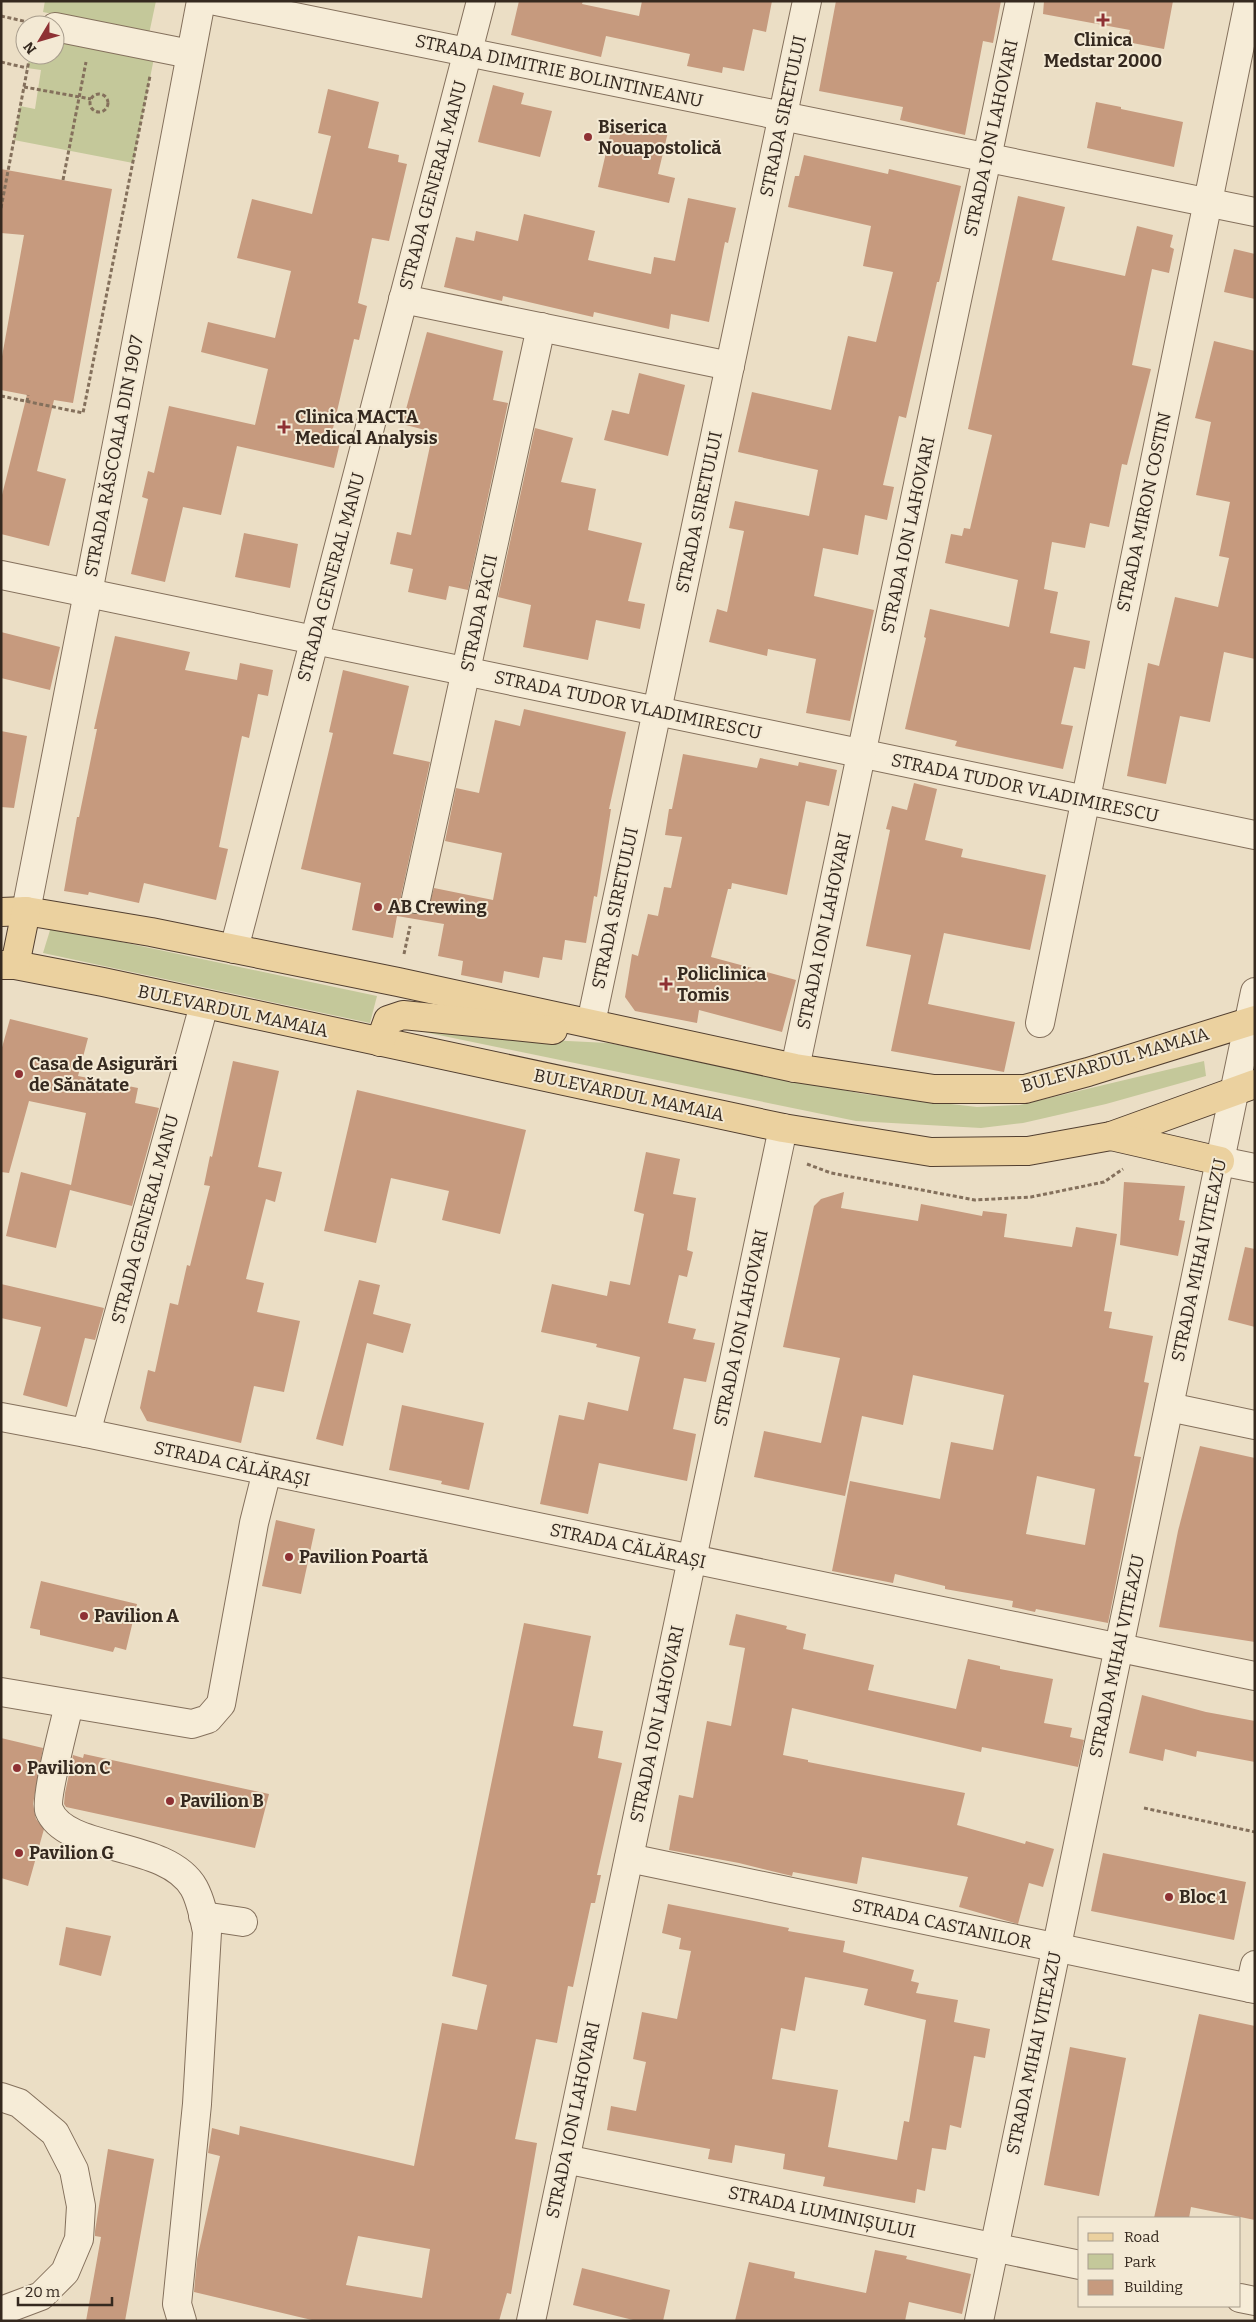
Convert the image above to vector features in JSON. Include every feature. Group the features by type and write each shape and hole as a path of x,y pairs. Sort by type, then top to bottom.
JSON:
{"main road":[{"name":"BULEVARDUL MAMAIA","path":"14,911 151,932 602,1025 795,1068 934,1090 1025,1089 1088,1072 1251,1021"},
{"path":"8,965 14,911"},
{"name":"BULEVARDUL MAMAIA","path":"8,965 103,982 783,1128 931,1152 1028,1151 1112,1136 1244,1088"},
{"path":"380,1042 388,1020 403,1016 552,1030 602,1025"},
{"path":"1112,1136 1220,1161"}],"street":[{"name":"STRADA RĂSCOALA DIN 1907","path":"14,911 87,592 127,394 201,1"},
{"name":"STRADA DIMITRIE BOLINTINEANU","path":"216,1 1255,212"},
{"name":"STRADA GENERAL MANU","path":"234,949 481,1"},
{"name":"STRADA SIRETULUI","path":"602,1025 657,711 807,1"},
{"name":"STRADA ION LAHOVARI","path":"795,1068 1020,1"},
{"name":"STRADA MIRON COSTIN","path":"1040,1023 1249,1"},
{"path":"65,29 190,54"},
{"path":"403,299 730,366"},
{"name":"STRADA PĂCII","path":"416,899 541,327"},
{"name":"STRADA TUDOR VLADIMIRESCU","path":"1,575 1255,835"},
{"name":"STRADA MIHAI VITEAZU","path":"979,2321 1220,1161 1244,1088 1255,992"},
{"name":"STRADA GENERAL MANU","path":"86,1433 204,1005"},
{"name":"STRADA ION LAHOVARI","path":"531,2321 783,1128"},
{"path":"1220,1161 1255,1168"},
{"path":"1169,1407 1255,1425"},
{"name":"STRADA CĂLĂRAȘI","path":"1,1418 86,1433 1255,1676"},
{"path":"1,1692 69,1705 192,1724 208,1719 221,1704 254,1523 267,1471"},
{"path":"69,1705 50,1793 49,1809 58,1823 83,1837 146,1854 175,1869 193,1887 204,1916 207,1932 197,2104 176,2304 182,2321"},
{"name":"STRADA CASTANILOR","path":"628,1858 1056,1948 1253,1981"},
{"path":"204,1916 243,1922"},
{"path":"1,2097 19,2103 55,2133 74,2170 81,2206 79,2238 65,2272 41,2296 1,2311"},
{"name":"STRADA LUMINIȘULUI","path":"565,2159 1078,2265"},
{"path":"1241,2298 1255,2302"}],"path":[{"path":"1,16 15,19"},
{"path":"1,396 83,413 156,48"},
{"path":"1,62 27,68"},
{"path":"1,208 28,65"},
{"path":"24,87 91,99"},
{"path":"95,95 103,96 107,100 106,108 99,111 93,110 91,99 95,95"},
{"path":"63,180 78,97"},
{"path":"27,402 28,395"},
{"path":"404,956 416,899"},
{"path":"832,1173 975,1200 1031,1197 1104,1182 1121,1170"},
{"path":"1144,1808 1255,1832"}],"green space":[{"path":"45,1 156,1 149,34 65,17 65,15 43,12"},
{"path":"65,29 156,48 133,163 14,140 20,106 35,109 41,70 27,68 28,65 65,65"},
{"path":"51,927 377,996 370,1023 43,953"},
{"path":"395,1026 508,1038 608,1043 863,1094 977,1107 1020,1105 1204,1061 1206,1076 1106,1104 1023,1123 981,1128 856,1121"}],"building":[{"path":"519,1 583,1 582,4 639,16 642,1 772,1 766,32 753,29 744,71 723,67 722,73 687,66 690,54 606,36 601,57 511,35"},
{"path":"836,1 1001,1 993,43 983,41 965,135 900,120 903,107 819,91"},
{"path":"1044,1 1173,1 1164,49 1127,42 1130,30 1043,14"},
{"path":"493,85 524,93 521,104 552,111 540,157 478,142"},
{"path":"328,89 379,102 368,148 399,155 398,162 407,164 389,241 372,238 358,303 367,306 359,340 354,339 330,441 340,443 334,468 237,446 221,515 183,507 165,582 131,574 148,499 142,497 148,471 154,473 169,406 255,425 268,369 201,352 208,322 275,338 291,271 237,258 252,199 312,214 331,136 318,133"},
{"path":"1096,102 1183,122 1174,167 1087,148"},
{"path":"644,126 668,132 658,174 675,178 669,203 598,187 612,127 642,134"},
{"path":"804,155 888,174 889,169 961,186 906,418 899,416 883,485 894,487 887,520 865,515 858,555 823,548 814,596 874,610 850,721 806,713 816,659 768,649 767,656 709,642 717,609 727,612 744,531 729,528 735,501 809,516 818,470 738,452 752,392 831,410 848,336 876,342 893,272 863,266 871,226 788,207 795,176 799,176"},
{"path":"1,169 112,189 73,403 54,400 37,471 66,479 49,546 1,534 1,499 27,395 1,390 1,362 24,235 1,233"},
{"path":"1018,196 1065,207 1052,260 1125,276 1137,226 1173,235 1170,247 1174,249 1169,273 1152,269 1132,365 1151,369 1127,465 1122,464 1109,527 1090,523 1085,548 1052,542 1044,589 1058,592 1050,633 1090,641 1085,669 1074,667 1061,724 1073,726 1063,769 955,746 957,741 905,729 926,638 924,637 930,609 1009,627 1018,580 945,563 951,534 962,536 964,528 970,529 992,435 968,429"},
{"path":"688,198 736,208 728,243 725,242 709,322 671,314 669,329 594,312 593,317 503,296 502,301 444,287 456,237 474,241 476,231 518,241 524,214 595,231 588,260 651,274 654,257 675,261"},
{"path":"1234,249 1255,254 1255,299 1224,292"},
{"path":"427,332 503,351 493,400 508,403 468,590 449,586 446,600 408,592 413,569 390,564 397,532 411,535 433,432 402,424"},
{"path":"1214,341 1255,351 1255,659 1224,652 1210,722 1180,716 1166,784 1127,776 1148,663 1159,666 1175,597 1218,607 1229,558 1219,556 1230,502 1196,495 1211,422 1195,418"},
{"path":"639,373 685,385 668,456 604,440 612,410 629,414"},
{"path":"535,428 573,438 561,482 596,489 588,530 642,543 628,601 645,604 640,629 596,620 588,660 523,647 531,605 498,597"},
{"path":"244,533 298,544 290,588 235,577"},
{"path":"1,632 60,647 50,690 1,678"},
{"path":"115,636 190,652 185,670 237,680 240,663 273,670 268,696 258,694 249,738 242,736 219,847 228,849 216,900 144,883 139,903 89,892 88,895 64,891 77,817 79,817 97,729 94,729"},
{"path":"343,670 409,686 393,754 430,762 401,896 401,904 406,911 412,914 420,914 428,909 434,888 493,900 502,853 445,841 456,788 479,793 495,720 520,726 524,709 626,732 609,809 611,809 597,897 594,896 586,943 565,940 562,960 543,957 539,978 504,971 502,983 461,975 463,961 438,956 444,924 397,916 393,938 352,930 361,883 301,869 333,733 329,732"},
{"path":"1,731 27,736 14,808 1,807"},
{"path":"683,754 757,768 760,758 798,766 799,762 837,770 829,806 806,801 787,895 732,883 731,889 728,889 711,957 796,980 782,1032 699,1010 697,1023 635,1011 625,997 632,954 638,956 648,914 658,916 664,887 671,888 682,837 665,835 669,809 672,809"},
{"path":"914,783 937,789 925,840 963,849 961,857 1046,875 1030,950 944,933 928,1004 1015,1022 1004,1072 891,1051 911,955 866,946 890,830 886,829 892,806 907,810"},
{"path":"10,1019 88,1038 78,1076 138,1088 135,1103 159,1108 132,1206 70,1190 56,1248 6,1236 21,1172 71,1185 86,1113 29,1101 9,1173 1,1172 1,1051"},
{"path":"233,1061 279,1071 258,1167 282,1172 275,1202 266,1199 246,1279 264,1283 257,1312 300,1321 284,1392 254,1386 241,1443 147,1421 140,1408 148,1370 155,1372 170,1303 178,1305 187,1265 190,1266 210,1186 204,1185"},
{"path":"357,1090 526,1130 500,1234 442,1220 449,1191 391,1178 376,1243 324,1231"},
{"path":"646,1152 680,1159 673,1194 696,1198 687,1250 693,1252 687,1277 679,1275 668,1323 696,1329 693,1339 715,1343 706,1382 684,1378 673,1429 696,1434 687,1481 599,1463 588,1514 540,1504 559,1415 584,1420 588,1402 628,1411 640,1357 596,1347 597,1344 541,1332 552,1284 607,1296 610,1281 630,1285 644,1214 634,1211"},
{"path":"1124,1182 1185,1186 1179,1220 1185,1221 1178,1256 1120,1245"},
{"path":"844,1192 841,1208 918,1221 921,1204 982,1216 983,1211 1007,1214 1004,1237 1072,1247 1076,1227 1117,1234 1104,1311 1112,1312 1109,1328 1153,1336 1144,1382 1149,1383 1134,1456 1141,1457 1108,1623 1036,1609 1035,1612 1012,1607 1013,1601 945,1589 945,1586 895,1574 893,1583 832,1571 850,1481 940,1499 951,1442 993,1450 1004,1395 913,1375 903,1425 862,1416 845,1496 754,1477 764,1431 821,1443 840,1358 783,1347 814,1206 821,1199","holes":["1037,1476 1095,1489 1085,1545 1026,1534"]},
{"path":"1245,1247 1255,1249 1255,1327 1228,1320"},
{"path":"359,1280 380,1285 373,1314 411,1324 403,1353 367,1343 343,1446 316,1439"},
{"path":"1,1284 104,1308 95,1340 85,1338 67,1407 23,1395 41,1327 1,1318"},
{"path":"402,1405 484,1423 469,1490 441,1484 442,1481 389,1470"},
{"path":"1200,1446 1255,1458 1255,1642 1159,1627 1178,1531"},
{"name":"Pavilion Poartă","path":"276,1520 315,1529 301,1594 262,1586"},
{"name":"Pavilion A","path":"41,1581 137,1604 126,1650 115,1647 113,1652 40,1635 40,1630 30,1628"},
{"path":"736,1614 787,1626 786,1629 806,1634 803,1649 874,1665 868,1690 956,1709 968,1659 1000,1666 1000,1669 1053,1679 1044,1723 1072,1728 1070,1737 1084,1740 1078,1767 982,1747 981,1752 792,1708 783,1755 808,1760 808,1762 965,1793 957,1825 1025,1844 1026,1841 1054,1849 1043,1887 1029,1883 1018,1924 959,1907 968,1877 862,1857 857,1884 793,1872 792,1876 739,1863 669,1850 679,1795 693,1798 707,1721 731,1726 745,1648 729,1645"},
{"path":"524,1623 591,1636 573,1726 603,1731 598,1758 622,1763 597,1875 601,1875 595,1903 591,1903 573,1987 568,1986 557,2043 536,2039 515,2139 537,2143 511,2294 507,2293 499,2321 316,2321 194,2292 197,2259 220,2156 208,2153 212,2128 239,2135 240,2126 414,2166 442,2023 477,2030 487,1985 452,1976","holes":["358,2236 430,2249 422,2298 346,2285"]},
{"path":"1142,1695 1206,1712 1255,1721 1255,1762 1197,1751 1196,1757 1165,1749 1163,1761 1129,1753"},
{"path":"1,1738 43,1748 33,1804 36,1819 44,1829 28,1886 1,1878"},
{"name":"Pavilion B","path":"84,1754 269,1794 255,1848 66,1807 64,1804 65,1793 73,1755 83,1758"},
{"name":"Bloc 1","path":"1103,1853 1246,1882 1234,1940 1091,1911"},
{"path":"668,1904 789,1928 788,1931 845,1941 843,1952 914,1970 911,1981 919,1983 916,1993 958,2000 954,2022 990,2029 985,2058 974,2056 961,2128 950,2125 946,2150 932,2148 925,2191 917,2189 915,2203 823,2186 825,2177 783,2169 785,2154 735,2145 732,2163 708,2159 710,2149 607,2130 611,2106 636,2111 646,2062 633,2059 642,2012 677,2019 691,1951 679,1949 681,1938 662,1933","holes":["805,1977 868,1989 864,2005 926,2020 909,2122 904,2121 897,2160 828,2147 838,2090 772,2079 781,2028 795,2031"]},
{"path":"66,1927 111,1936 101,1976 59,1965"},
{"path":"1199,2014 1255,2026 1255,2220 1191,2207 1189,2217 1154,2217"},
{"path":"1070,2047 1126,2058 1099,2196 1044,2185"},
{"path":"108,2149 154,2159 125,2321 86,2321 101,2237 95,2236 95,2231"},
{"path":"875,2250 907,2256 906,2259 971,2274 962,2314 909,2302 905,2321 735,2321 749,2262 795,2272 794,2278 866,2293"},
{"path":"582,2268 670,2290 663,2321 637,2321 573,2305"}],"place":[{"name":"Clinica Medstar 2000","path":"1103,20"},
{"name":"Biserica Nouapostolică","path":"588,137"},
{"name":"Clinica MACTA Medical Analysis","path":"284,427"},
{"name":"AB Crewing","path":"378,907"},
{"name":"Policlinica Tomis","path":"666,984"},
{"name":"Casa de Asigurări de Sănătate","path":"19,1074"},
{"name":"Pavilion Poartă","path":"289,1557"},
{"name":"Pavilion A","path":"84,1616"},
{"name":"Pavilion C","path":"17,1768"},
{"name":"Pavilion B","path":"170,1801"},
{"name":"Pavilion G","path":"19,1853"},
{"name":"Bloc 1","path":"1169,1897"}]}
